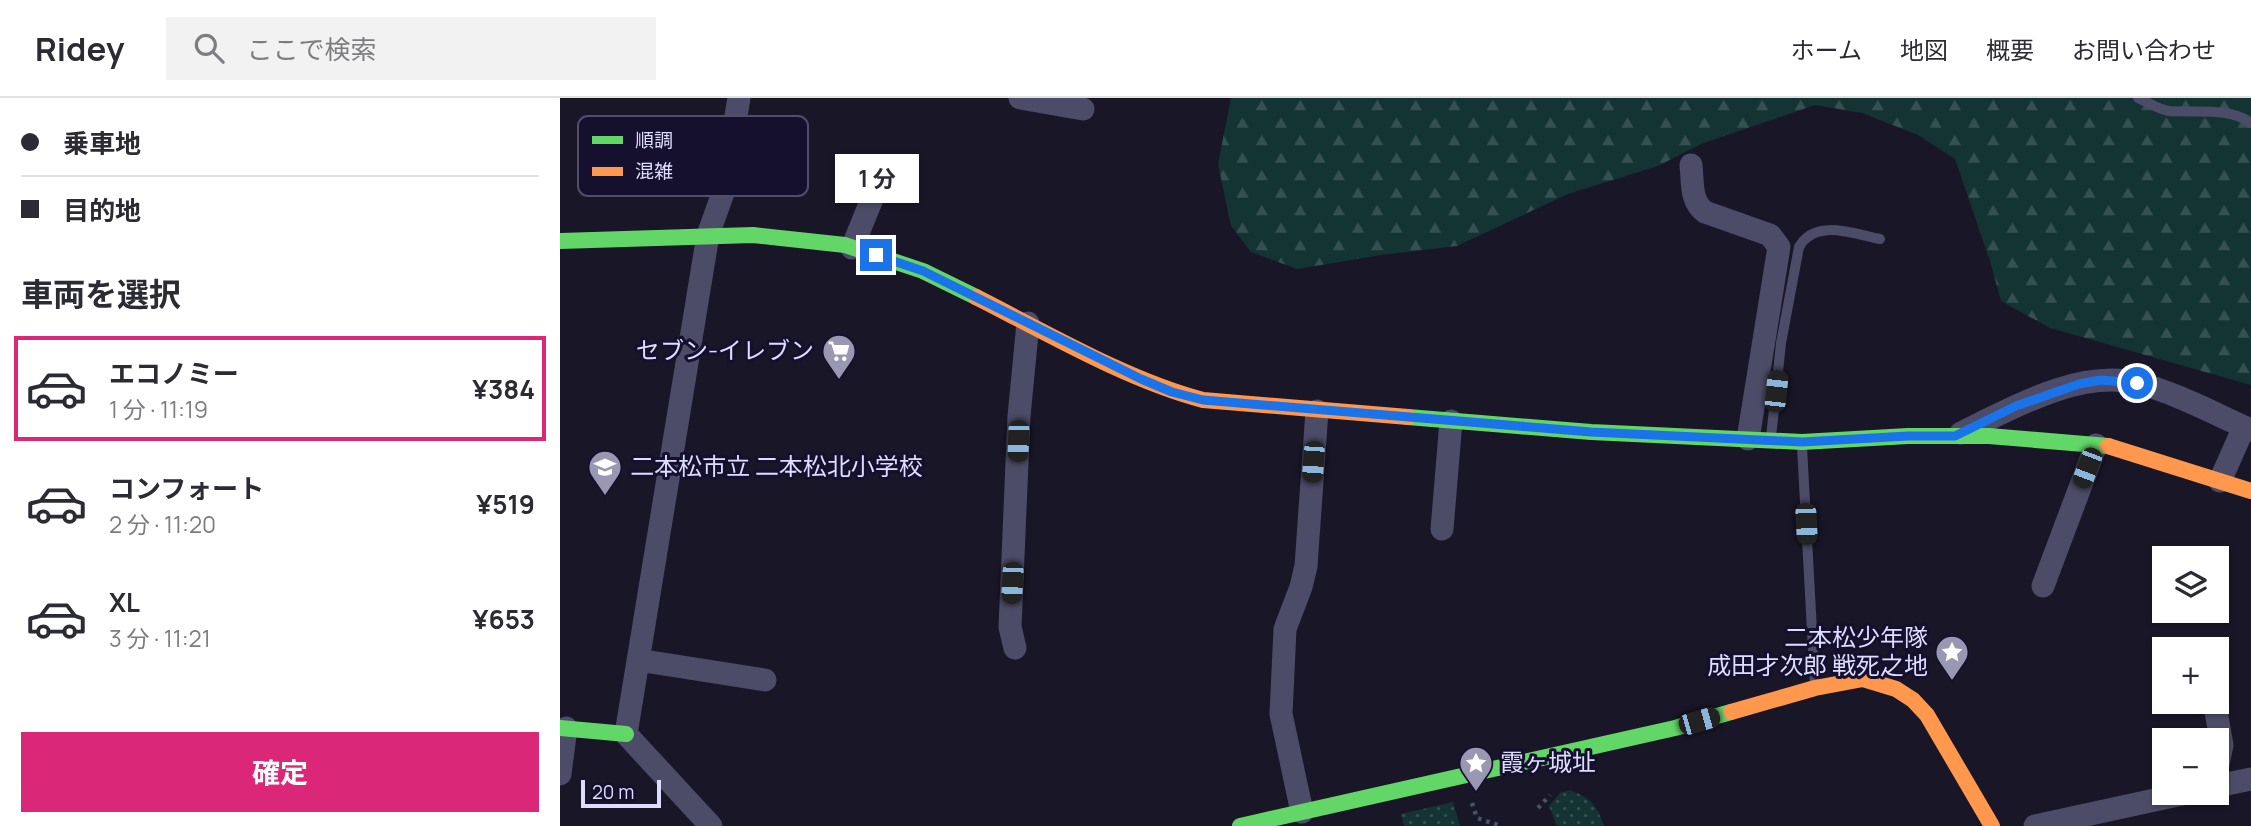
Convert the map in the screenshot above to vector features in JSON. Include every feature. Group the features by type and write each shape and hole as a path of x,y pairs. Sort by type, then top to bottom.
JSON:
{"street":[{"path":"736,116 739,98"},
{"path":"1020,98 1083,108"},
{"path":"1692,165 1694,197 1698,206 1705,212 1770,235 1779,247 1760,440"},
{"path":"852,248 881,177 902,170"},
{"path":"626,734 708,235 722,196"},
{"path":"560,242 753,234 852,248 923,271 1172,392 1203,400 1591,432 1802,442 1908,436 1989,436 2109,446 2251,491"},
{"path":"1015,648 1010,627 1019,416 1028,323"},
{"path":"1955,436 2016,406 2079,384 2101,380 2137,383 2155,388 2248,429 2220,481"},
{"path":"1302,812 1281,714 1282,665 1285,629 1306,566 1317,411"},
{"path":"1442,529 1451,421"},
{"path":"2043,586 2096,445"},
{"path":"638,660 765,680"},
{"path":"1240,826 1675,728 1815,688 1863,679 1896,689 1913,700 1927,715 1992,826"},
{"path":"560,774 563,728 626,734 711,826"},
{"path":"2229,784 2251,779"},
{"path":"2035,826 2152,801"}],"lane":[{"path":"2138,98 2166,111 2243,117 2251,123"},
{"path":"1760,440 1799,247 1803,239 1816,231 1832,229 1880,239"},
{"path":"1802,442 1815,688"}],"path":[{"path":"1538,808 1550,795"},
{"path":"1476,818 1501,826"}],"green space":[{"path":"1231,98 2251,98 2251,385 2050,328 2001,301 1955,159 1918,135 1862,113 1815,105 1701,144 1658,166 1568,194 1457,246 1297,269 1251,252 1231,226 1218,164"},
{"path":"1570,790 1592,803 1604,826 1557,826 1549,806 1560,793"},
{"path":"1453,802 1460,826 1404,826 1401,814"}],"traffic: fast":[{"path":"560,241 753,235 845,245 923,271 976,297"},
{"path":"1408,417 1591,432 1802,442 1908,436 1989,436 2108,446"},
{"path":"1240,826 1675,728 1731,712"},
{"path":"560,728 626,734"}],"traffic: slow":[{"path":"976,297 1116,368 1145,381 1203,400 1408,417"},
{"path":"2108,446 2251,491"},
{"path":"1731,712 1815,688 1863,679 1896,689 1913,700 1927,715 1992,826"}],"place":[{"name":"セブン-イレブン","path":"839,381"},
{"name":"二本松市立 二本松北小学校","path":"605,497"},
{"name":"二本松少年隊 成田才次郎 戦死之地","path":"1952,682"},
{"name":"霞ヶ城址","path":"1476,793"}],"route":[{"path":"876,255 923,271 1141,379 1172,392 1203,400 1591,432 1802,442 1955,436 2016,406 2079,384 2101,380 2137,383"}]}
